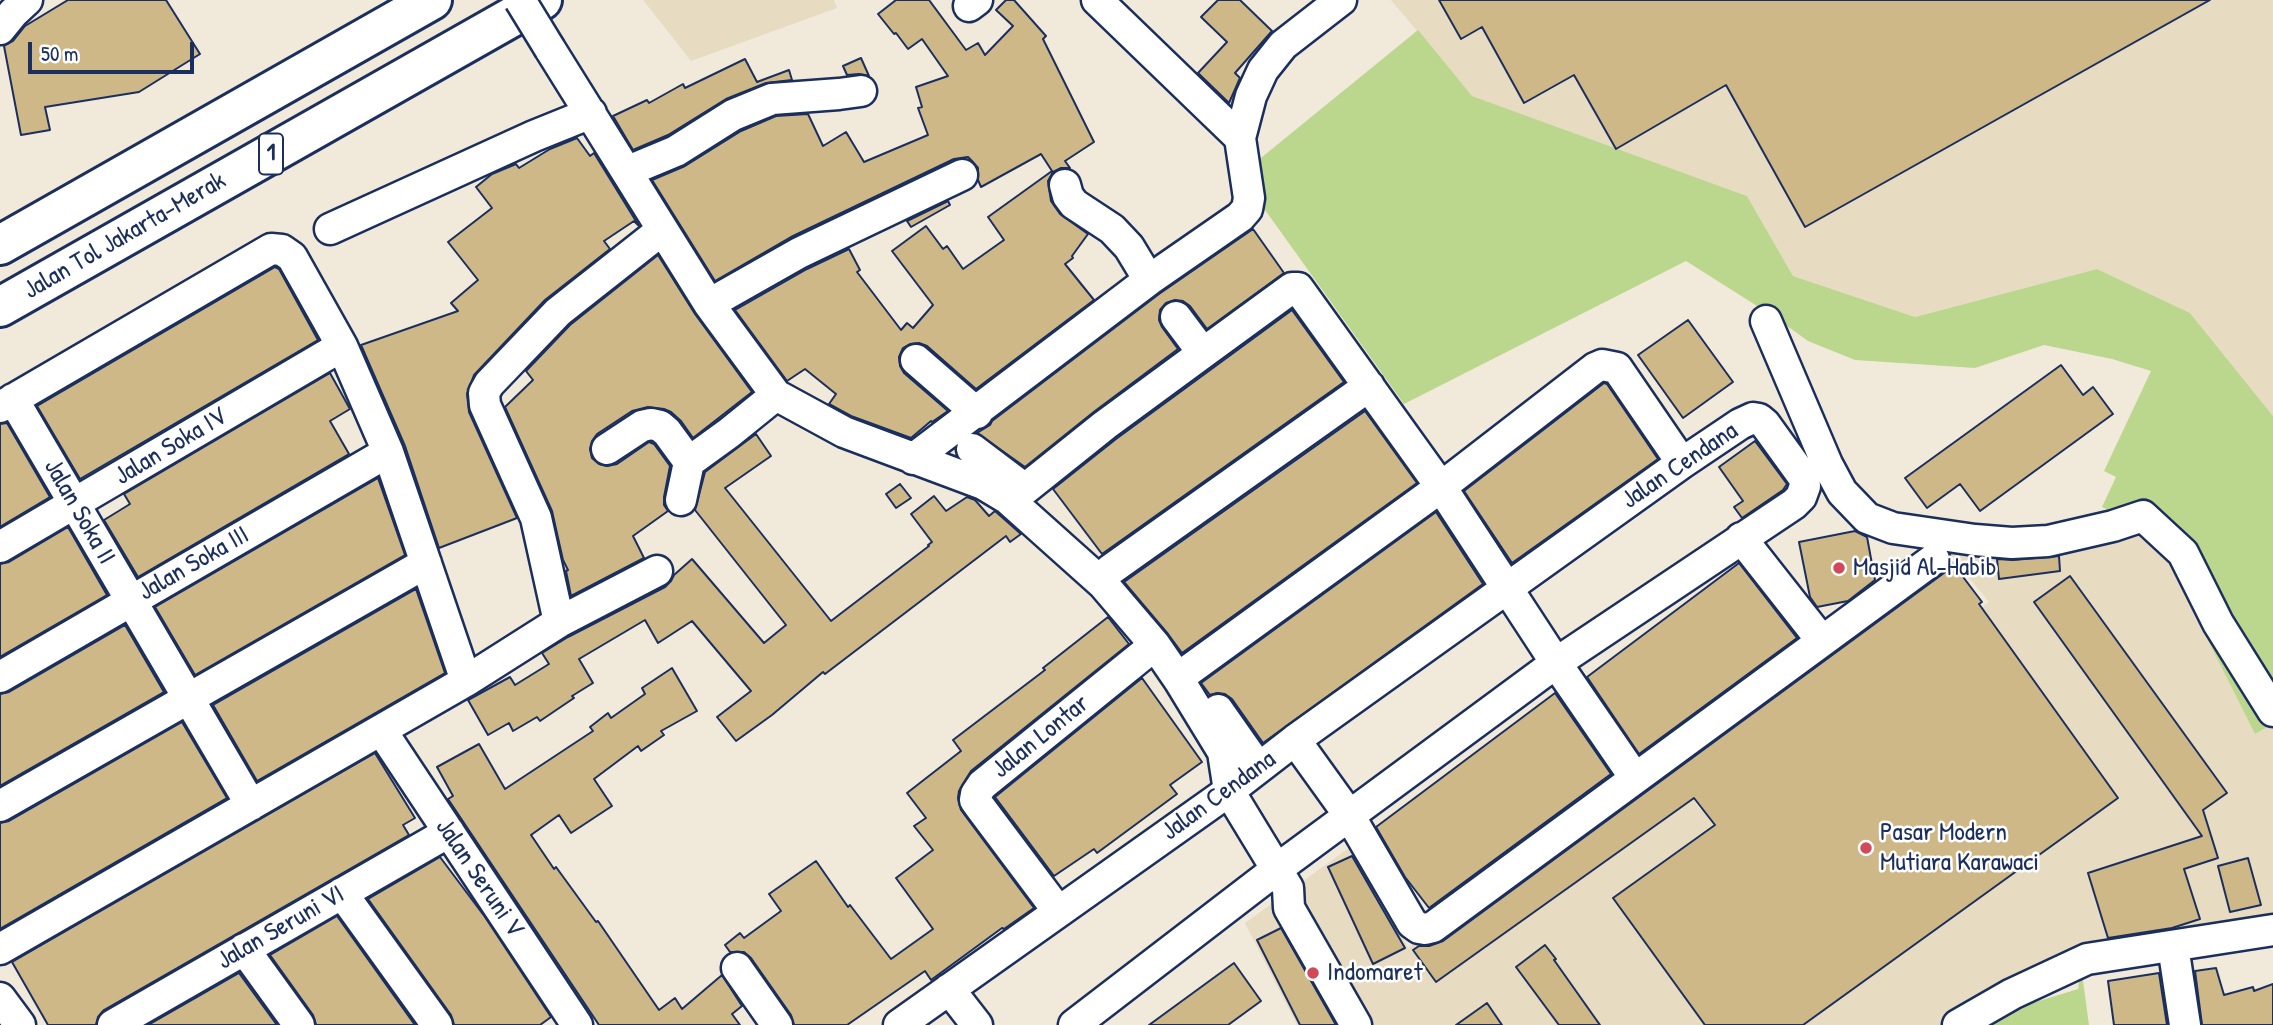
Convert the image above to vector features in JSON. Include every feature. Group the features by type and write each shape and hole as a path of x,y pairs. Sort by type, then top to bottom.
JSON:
{"highway":[{"name":"Jalan Tol Jakarta–Merak","path":"0,244 432,0"},
{"name":"Jalan Tol Jakarta–Merak","path":"0,307 542,0"}],"street":[{"path":"0,29 27,0"},
{"path":"520,0 709,304 776,395 844,432 983,484 1008,499 1103,584 1155,645 1180,680 1223,752 1229,791 1282,878 1303,896 1315,914 1373,1025"},
{"path":"1097,0 1241,138"},
{"path":"914,459 1149,280 1240,217 1247,209 1249,198 1241,138 1251,96 1263,70 1283,45 1341,0"},
{"path":"628,171 676,151 733,115 772,99 860,91"},
{"path":"330,229 534,136 591,113"},
{"path":"709,304 799,253 962,175"},
{"path":"1065,185 1074,204 1112,229 1129,247 1149,280"},
{"path":"559,622 536,518 485,405 484,393 489,384 558,312 662,230"},
{"path":"6,403 271,249 282,250 292,257 342,346 388,452 466,681"},
{"path":"1025,489 1105,425 1296,287 1440,487 1635,778"},
{"path":"1176,317 1203,353"},
{"path":"1766,321 1826,464 1842,492 1867,518 1893,528 2012,543 2048,541 2143,516 2183,553 2217,622 2273,710"},
{"name":"Jalan Soka IV","path":"0,547 342,346"},
{"path":"916,360 977,413"},
{"path":"1189,670 1602,365 1617,368 1682,463"},
{"path":"1110,570 1369,386"},
{"path":"681,500 689,461 776,395"},
{"name":"Jalan Soka II","path":"6,403 74,504 251,805"},
{"name":"Jalan Cendana","path":"899,1025 941,1006 1058,911 1229,791 1258,767 1682,463 1740,424 1753,418 1765,424 1804,478 1805,486 1801,497 1794,504 1556,663 1349,815 1282,878 1074,1025"},
{"path":"607,449 642,426 651,424 660,426 667,432 689,461"},
{"path":"972,449 1025,489 1110,570 1189,670 1258,767"},
{"name":"Jalan Soka III","path":"0,677 388,452"},
{"path":"1741,538 1822,641"},
{"path":"1296,740 1349,815 1412,923 1419,928 1433,927 1934,559"},
{"path":"0,806 426,563"},
{"path":"0,949 466,681 559,622 657,571"},
{"name":"Jalan Lontar","path":"1058,911 975,800 976,794 982,785 1155,645"},
{"name":"Jalan Seruni V","path":"378,732 566,1025"},
{"name":"Jalan Seruni VI","path":"113,1025 154,1015 244,949 445,834"},
{"path":"1282,878 1289,908 1356,1025"},
{"path":"342,893 437,1025"},
{"name":"Jalan Seruni V","path":"485,895 577,1025"},
{"path":"1958,1025 2023,988 2087,959 2273,930"},
{"path":"2173,946 2185,1025"},
{"path":"244,949 299,1025"},
{"path":"737,968 777,1025"},
{"path":"0,998 20,1025"},
{"path":"941,1006 977,1025"}],"shaded area":[{"path":"643,0 834,0 837,8 691,61"},
{"path":"1391,0 2273,0 2273,416 2190,313 2097,269 1915,317 1793,276 1747,196 1472,96"},
{"path":"2153,531 2255,734 2273,724 2273,924 2081,966 1990,1025 1297,1025 1245,923 1353,845 1408,948 1666,764 1701,810 1989,602 1946,550 2051,548"}],"green space":[{"path":"1418,30 1472,96 1747,196 1793,276 1915,317 2097,269 2190,313 2273,416 2273,724 2255,734 2153,531 2102,507 2116,477 2104,471 2151,371 2112,359 2044,345 1975,368 1855,360 1808,341 1686,261 1404,404 1240,175"},
{"path":"2081,966 2089,1025 1990,1025 2010,1010 2078,989"}],"building":[{"path":"68,0 166,0 200,54 139,92 45,107 50,130 21,135 4,46 13,41 25,26"},
{"path":"896,0 929,0 966,50 978,43 985,55 1013,26 996,10 1006,0 1014,0 1046,36 1043,39 1094,142 1065,161 1070,168 1053,172 1048,181 1051,201 1060,214 1088,234 1073,258 1065,264 1094,300 976,389 927,346 919,343 903,348 899,357 904,373 948,411 911,438 851,416 829,404 836,394 805,369 787,381 735,310 807,269 849,249 860,270 857,272 901,330 907,323 913,328 933,305 892,251 926,226 943,249 947,246 963,269 1004,240 988,217 1052,171 1041,154 981,187 978,168 972,161 968,157 954,159 791,237 715,281 652,180 685,166 741,131 776,116 808,114 823,146 846,132 864,162 928,135 918,108 922,107 916,87 948,76 922,39 908,49 878,14"},
{"path":"1218,0 1240,0 1272,31 1235,73 1240,78 1229,103 1198,73 1227,42 1201,17"},
{"path":"1439,0 2210,0 1805,227 1726,85 1616,149 1574,75 1524,103 1482,27 1461,39"},
{"path":"861,58 869,76 847,75 843,66"},
{"path":"745,59 757,82 789,70 792,80 766,83 726,99 668,135 633,150 613,116 647,100 649,103 683,84 685,88"},
{"path":"577,138 590,156 594,153 639,226 634,221 604,241 610,249 545,300 474,375 467,394 469,412 517,518 439,548 405,446 361,345 458,311 451,303 478,280 448,242 492,208 476,187 492,174 516,164 519,168 550,149"},
{"path":"948,201 950,205 911,227 907,221"},
{"path":"1253,229 1284,273 1207,329 1183,301 1166,303 1160,310 1159,320 1178,349 1025,467 977,433 1159,294"},
{"path":"658,255 695,314 752,392 693,438 671,412 648,407 632,411 597,434 590,449 592,458 607,466 617,464 649,442 654,444 670,466 664,497 664,505 668,511 633,536 644,558 571,596 566,571 568,570 563,560 552,511 505,407 533,380 526,371 570,325"},
{"path":"275,267 279,269 318,340 80,479 37,406"},
{"path":"1292,310 1344,382 1102,554 1053,489 1116,439"},
{"path":"1688,320 1733,382 1683,418 1638,355"},
{"path":"2061,365 2083,395 2093,387 2113,414 1980,511 1960,484 1927,508 1905,478"},
{"path":"330,373 350,409 330,421 349,454 138,577 104,520 130,504 124,494"},
{"path":"1604,383 1658,459 1512,563 1464,491"},
{"path":"1365,411 1417,483 1182,653 1124,582"},
{"path":"7,423 50,497 0,527 0,424"},
{"path":"756,434 771,456 725,488 831,621 929,546 932,542 911,514 934,496 946,511 967,497 975,500 989,516 995,511 1021,534 1010,542 1006,536 825,674 823,672 736,741 717,717 751,691 692,621 658,643 645,620 579,659 593,683 572,696 574,698 540,721 537,717 513,731 509,723 488,735 468,700 510,677 515,685 549,664 542,653 665,587 692,559 764,643 786,625 695,510 705,472"},
{"path":"1755,441 1787,484 1783,490 1742,518 1734,507 1743,501 1719,467"},
{"path":"378,478 405,555 195,675 155,607"},
{"path":"900,484 911,498 896,508 886,494"},
{"path":"1436,512 1483,584 1263,743 1232,699 1225,694 1210,695 1201,683"},
{"path":"68,527 107,595 0,657 0,564 9,562"},
{"name":"Masjid Al-Habib","path":"1855,531 1867,537 1875,580 1848,601 1817,607 1810,597 1799,542"},
{"path":"2059,556 2060,571 1999,579 1997,559"},
{"name":"Pasar Modern Mutiara Karawaci","path":"1951,561 2118,798 1803,1025 1705,1025 1613,898 1715,825 1694,798 1436,982 1413,950 1419,946 1443,941 1944,573 1950,567"},
{"path":"1739,563 1797,638 1639,754 1587,677"},
{"path":"2070,576 2227,793 2203,810 2218,858 2184,869 2200,919 2172,928 2108,938 2088,873 2202,836 2034,602"},
{"path":"416,589 445,673 257,781 213,705"},
{"path":"1108,617 1129,644 971,771 959,791 961,810 1034,908 931,980 925,971 847,1025 794,1025 791,1015 751,958 744,952 730,952 725,945 740,933 744,938 781,911 769,894 816,861 848,907 850,905 891,959 933,929 896,878 933,850 914,826 926,818 907,793 961,751 953,740 1045,670 1043,668"},
{"path":"125,625 164,692 0,786 0,694 9,692"},
{"path":"672,668 697,711 661,731 664,735 641,751 638,746 594,779 612,806 571,833 559,815 531,835 554,869 556,867 596,922 598,921 659,1010 675,998 682,1009 722,975 742,1006 732,1014 740,1025 599,1025 448,799 453,796 437,767 479,744 505,789 593,731 590,727 608,713 611,718 645,694 642,688"},
{"path":"1142,678 1202,762 1170,785 1177,794 1097,853 1094,849 1054,876 995,797"},
{"path":"1555,693 1611,774 1429,908 1405,877 1376,827"},
{"path":"182,722 227,798 0,929 0,823 9,821"},
{"path":"375,753 415,818 403,825 409,835 104,1010 96,1025 48,1025 12,962"},
{"path":"1352,856 1405,948 1373,964 1328,867"},
{"path":"440,857 485,917 551,1017 540,1025 454,1025 451,1015 368,899"},
{"path":"2248,858 2261,905 2230,912 2218,866"},
{"path":"337,916 415,1025 316,1025 313,1015 270,955"},
{"path":"1281,928 1336,1025 1300,1025 1257,940"},
{"path":"1545,945 1600,1025 1559,1025 1516,967"},
{"path":"1234,963 1261,1001 1228,1025 1149,1025"},
{"path":"2216,968 2224,995 2253,987 2254,991 2273,984 2273,1025 2202,1025 2195,971"},
{"path":"239,973 277,1025 148,1025"},
{"path":"2159,973 2167,1025 2114,1025 2108,981"},
{"path":"1487,1003 1502,1025 1456,1025"}],"place":[{"name":"Masjid Al-Habib","path":"1839,568"},
{"name":"Pasar Modern Mutiara Karawaci","path":"1866,848"},
{"name":"Indomaret","path":"1313,973"}]}
